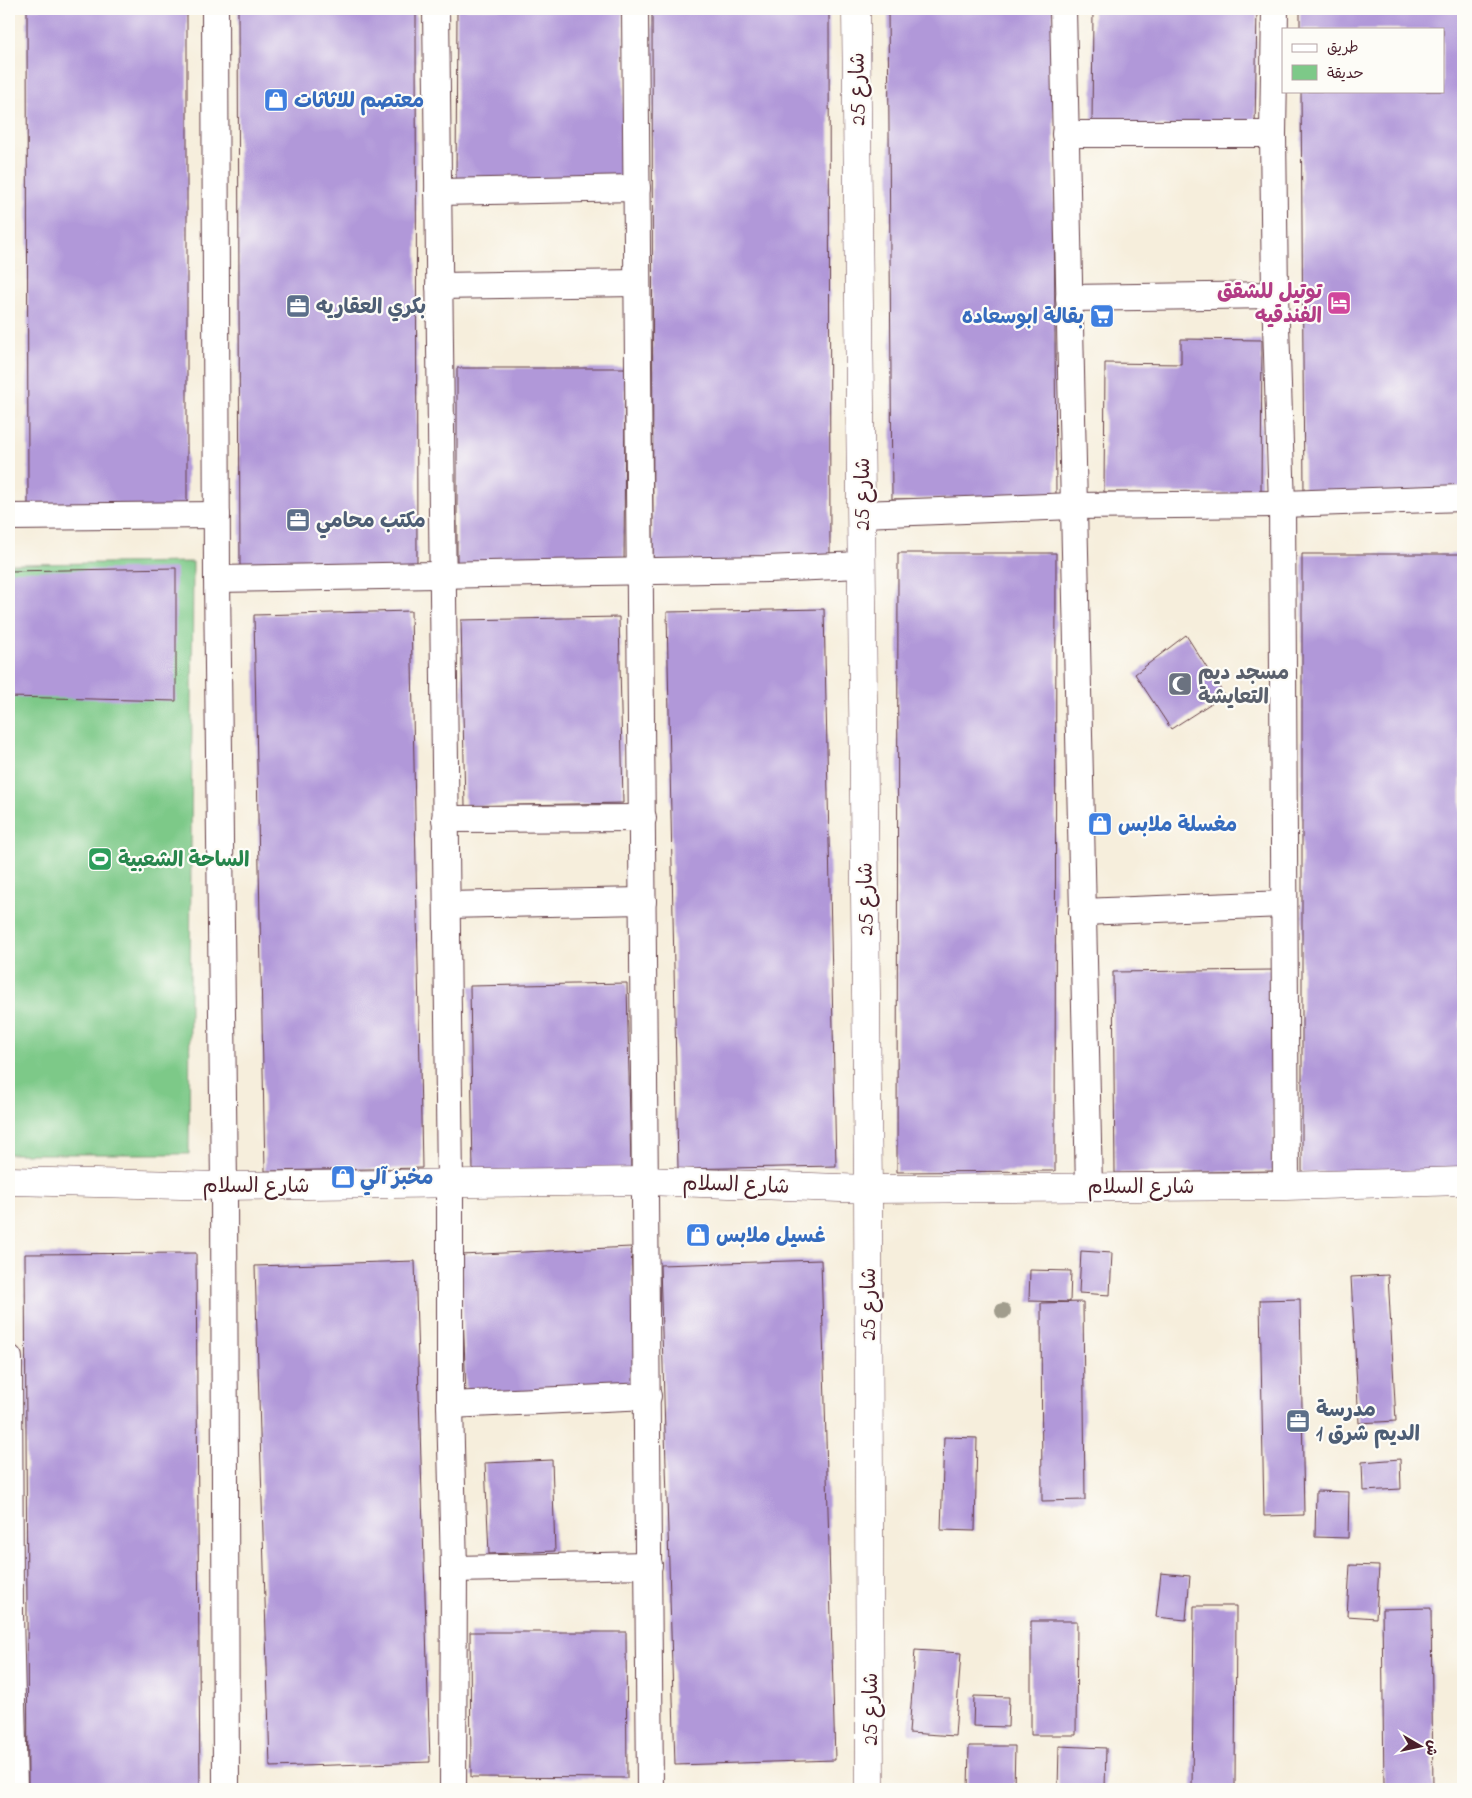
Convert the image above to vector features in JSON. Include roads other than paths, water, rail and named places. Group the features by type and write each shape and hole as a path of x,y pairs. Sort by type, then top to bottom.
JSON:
{"street":[{"path":"215,9 217,579 224,1186 226,1789"},
{"path":"436,9 450,1184 450,1405 454,1569 453,1789"},
{"path":"635,9 650,1789"},
{"name":"شارع 25","path":"856,9 868,1189 870,1789"},
{"path":"1062,9 1089,1187"},
{"path":"1275,9 1273,134 1275,295 1282,504 1286,1186"},
{"path":"1065,134 1273,134"},
{"path":"438,192 637,188"},
{"path":"439,286 638,283"},
{"path":"1069,298 1275,295"},
{"path":"862,514 1073,506 1282,504 1463,498"},
{"path":"9,517 217,514"},
{"path":"217,579 861,565"},
{"path":"445,819 643,818"},
{"path":"446,905 643,901"},
{"path":"1082,912 1284,904"},
{"name":"شارع السلام","path":"9,1181 224,1186 646,1181 868,1189 1286,1186 1463,1181"},
{"path":"9,1358 9,1613 14,1789"},
{"path":"450,1405 648,1396"},
{"path":"454,1569 648,1565"}],"place":[{"name":"معتصم للاثاثات","path":"276,100"},
{"name":"توتيل للشقق الفندقيه","path":"1339,303"},
{"name":"بكري العقاريه","path":"298,306"},
{"name":"بقالة ابوسعاده","path":"1102,316"},
{"name":"مكتب محامي","path":"298,520"},
{"name":"مسجد ديم التعايشة","path":"1180,684"},
{"name":"مغسلة ملابس","path":"1100,824"},
{"name":"الساحة الشعبية","path":"100,859"},
{"name":"مخبز آلي","path":"343,1177"},
{"name":"غسيل ملابس","path":"698,1235"},
{"name":"مدرسة الديم شرق 1","path":"1298,1421"}]}
